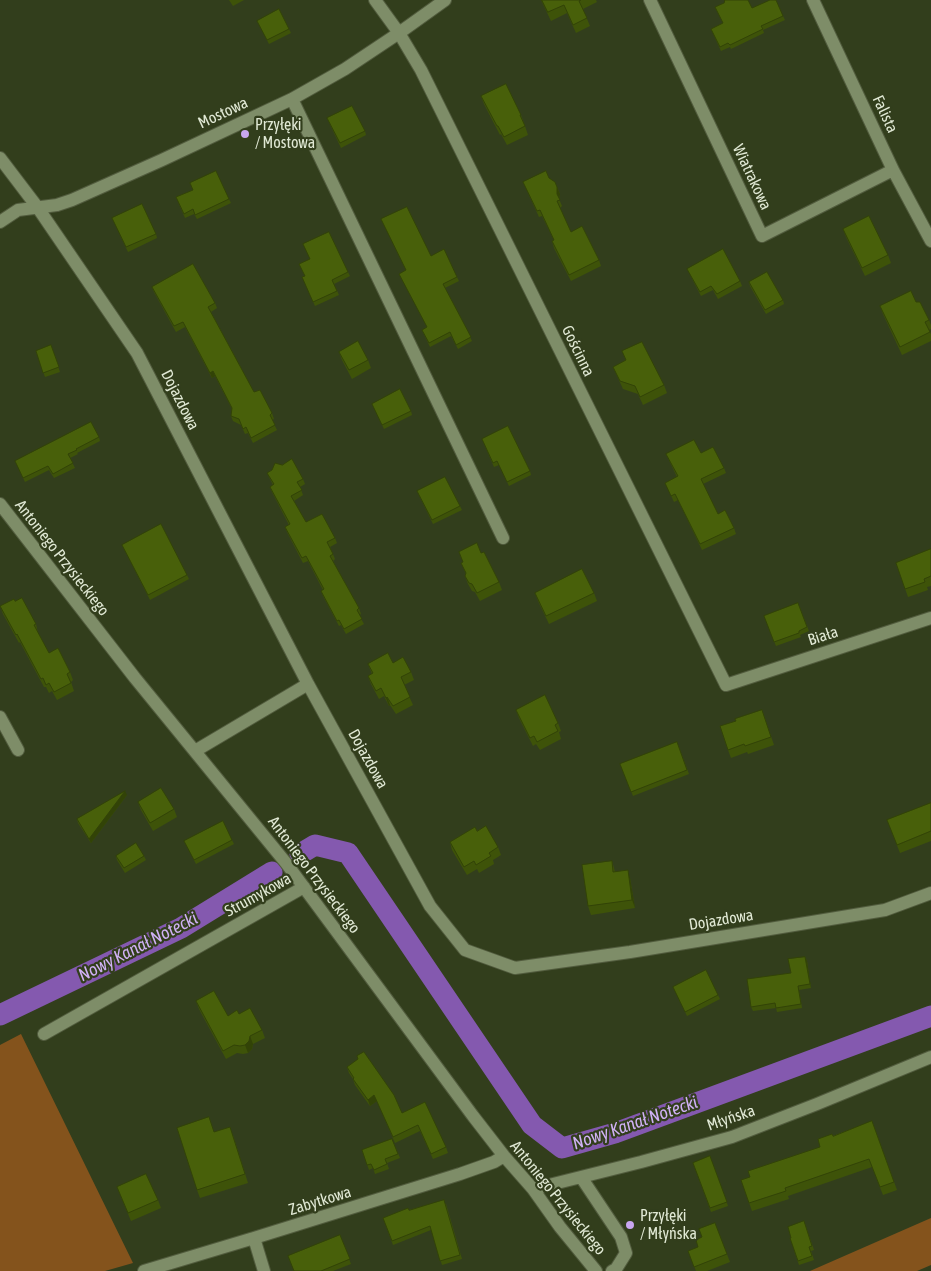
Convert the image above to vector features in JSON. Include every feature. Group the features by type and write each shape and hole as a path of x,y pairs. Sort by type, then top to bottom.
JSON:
{"street":[{"name":"Gościnna","path":"375,0 399,33 425,79 726,685"},
{"name":"Mostowa","path":"0,222 18,210 57,205 72,200 292,99 345,69 444,0"},
{"name":"Wiatrakowa","path":"650,0 762,236 894,170"},
{"name":"Falista","path":"813,0 894,170 931,241"},
{"path":"292,99 503,538"},
{"name":"Dojazdowa","path":"0,158 38,208 137,353 308,684 430,906 465,950 515,968 885,910 931,893"},
{"name":"Antoniego Przysieckiego","path":"0,504 135,678 304,888 467,1108 504,1156 534,1190 560,1227 596,1271"},
{"name":"Biała","path":"726,685 931,618"},
{"path":"195,751 308,684"},
{"path":"0,716 18,750"},
{"name":"Strumykowa","path":"44,1034 304,888"},
{"name":"Młyńska","path":"534,1190 732,1137 931,1057"},
{"name":"Zabytkowa","path":"144,1271 460,1174 494,1162 504,1156"},
{"path":"580,1177 621,1237 626,1253 616,1269 612,1271"},
{"path":"254,1238 264,1271"}],"shaded area":[{"path":"21,1034 133,1263 105,1271 0,1271 0,1045"},
{"path":"931,1218 931,1265 917,1271 810,1271"}],"building":[{"path":"542,0 581,0 579,1 587,18 573,25 564,5 548,12"},
{"path":"725,0 748,0 752,8 770,0 776,0 783,16 761,26 763,29 730,45 728,43 720,47 711,29 723,23 715,7 724,3"},
{"path":"279,9 289,29 267,40 257,21"},
{"path":"506,84 525,126 504,137 481,96"},
{"path":"352,106 365,131 340,143 327,118"},
{"path":"216,171 229,199 195,215 193,209 184,214 176,197 193,190 190,183"},
{"path":"546,171 549,178 555,182 560,200 557,201 571,232 582,226 599,260 569,275 552,241 554,240 540,210 537,211 523,182"},
{"path":"142,204 156,234 126,247 112,218"},
{"path":"407,207 431,256 444,249 457,277 443,284 471,337 456,345 450,332 429,343 422,330 427,327 399,274 406,270 381,219"},
{"path":"869,216 888,255 862,268 843,229"},
{"path":"329,232 348,272 332,280 337,291 313,302 302,277 305,276 299,264 310,259 303,244"},
{"path":"723,249 740,281 717,294 711,286 700,292 687,269"},
{"path":"193,264 215,303 208,307 254,392 260,390 272,413 270,415 275,425 251,438 246,427 243,429 239,419 231,416 232,408 213,371 210,373 183,322 174,326 152,287"},
{"path":"767,272 783,300 765,310 749,282"},
{"path":"911,291 916,302 920,302 929,320 925,322 930,332 900,347 880,306"},
{"path":"358,341 368,360 349,370 339,352"},
{"path":"642,342 664,385 640,397 635,386 620,381 613,367 626,360 622,351"},
{"path":"51,345 59,367 43,373 36,351"},
{"path":"400,389 411,411 382,425 372,404"},
{"path":"91,422 99,437 68,454 73,463 53,474 48,466 23,478 15,461"},
{"path":"508,426 530,471 507,482 497,461 493,463 482,439"},
{"path":"694,440 701,453 713,447 724,468 701,479 718,514 725,510 734,528 700,544 675,494 671,496 665,483 678,476 666,454"},
{"path":"292,459 303,479 297,482 302,490 291,496 306,522 322,514 335,538 327,542 333,554 330,556 359,608 357,610 362,619 344,629 339,620 337,621 321,591 324,589 306,556 302,558 285,527 290,524 270,487 274,484 267,473 272,470 275,463 282,465"},
{"path":"445,477 460,506 432,520 417,491"},
{"path":"161,524 187,575 148,595 122,545"},
{"path":"477,543 481,553 484,552 499,582 477,593 465,576 466,573 461,563 463,562 459,552"},
{"path":"931,549 931,576 924,579 925,582 905,589 896,563"},
{"path":"582,569 594,593 546,616 535,593"},
{"path":"22,598 49,653 58,648 70,672 67,674 71,683 54,692 49,683 46,685 43,678 41,679 0,606 14,599 15,601"},
{"path":"798,603 807,627 799,631 799,633 774,642 764,616"},
{"path":"388,653 393,663 403,657 411,672 401,677 410,697 393,706 381,688 376,691 368,676 373,673 368,664"},
{"path":"545,695 558,723 555,725 558,731 537,742 534,736 530,738 516,710"},
{"path":"762,710 771,737 728,750 720,726"},
{"path":"677,742 687,770 631,792 620,764"},
{"path":"161,788 174,809 150,823 138,802"},
{"path":"125,791 89,839 77,819"},
{"path":"931,803 931,831 897,845 887,820"},
{"path":"223,821 232,840 194,860 184,841"},
{"path":"486,826 498,847 489,853 491,856 476,865 474,861 464,867 450,842 475,827 477,831"},
{"path":"136,843 144,856 124,868 116,856"},
{"path":"612,861 613,872 628,870 632,900 588,906 582,865"},
{"path":"805,957 810,984 798,986 801,1004 776,1008 775,1003 751,1007 747,979 791,973 788,959"},
{"path":"706,970 718,995 685,1012 673,987"},
{"path":"214,991 228,1016 237,1010 239,1014 250,1008 262,1030 250,1036 249,1041 245,1045 234,1045 223,1051 196,1001"},
{"path":"364,1052 394,1095 402,1113 425,1102 446,1147 431,1154 418,1125 393,1137 374,1095 368,1100 347,1067 358,1059 357,1056"},
{"path":"209,1117 214,1132 230,1127 245,1174 197,1190 177,1128"},
{"path":"872,1121 894,1182 880,1187 869,1159 785,1188 786,1191 749,1203 741,1180 750,1177 748,1171 820,1147 818,1139 832,1134 833,1136"},
{"path":"392,1139 398,1154 385,1159 387,1164 374,1170 371,1164 367,1165 362,1150"},
{"path":"710,1156 727,1202 710,1208 693,1163"},
{"path":"146,1174 158,1200 128,1213 117,1187"},
{"path":"444,1200 460,1255 440,1261 430,1226 392,1241 383,1218 408,1208 409,1210"},
{"path":"804,1221 812,1246 809,1247 812,1256 798,1261 788,1227"},
{"path":"715,1223 727,1254 694,1267 688,1251 698,1247 696,1240 702,1237 699,1229"},
{"path":"340,1235 350,1259 321,1271 294,1271 288,1256"}],"waterway":[{"name":"Nowy Kanał Notecki","path":"300,854 315,845 348,853 532,1125 562,1148 615,1133 931,1016"},
{"name":"Nowy Kanał Notecki","path":"0,1015 181,928 272,872"}],"place":[{"name":"Przyłęki / Mostowa","path":"245,134"},
{"name":"Przyłęki / Młyńska","path":"630,1225"}]}
